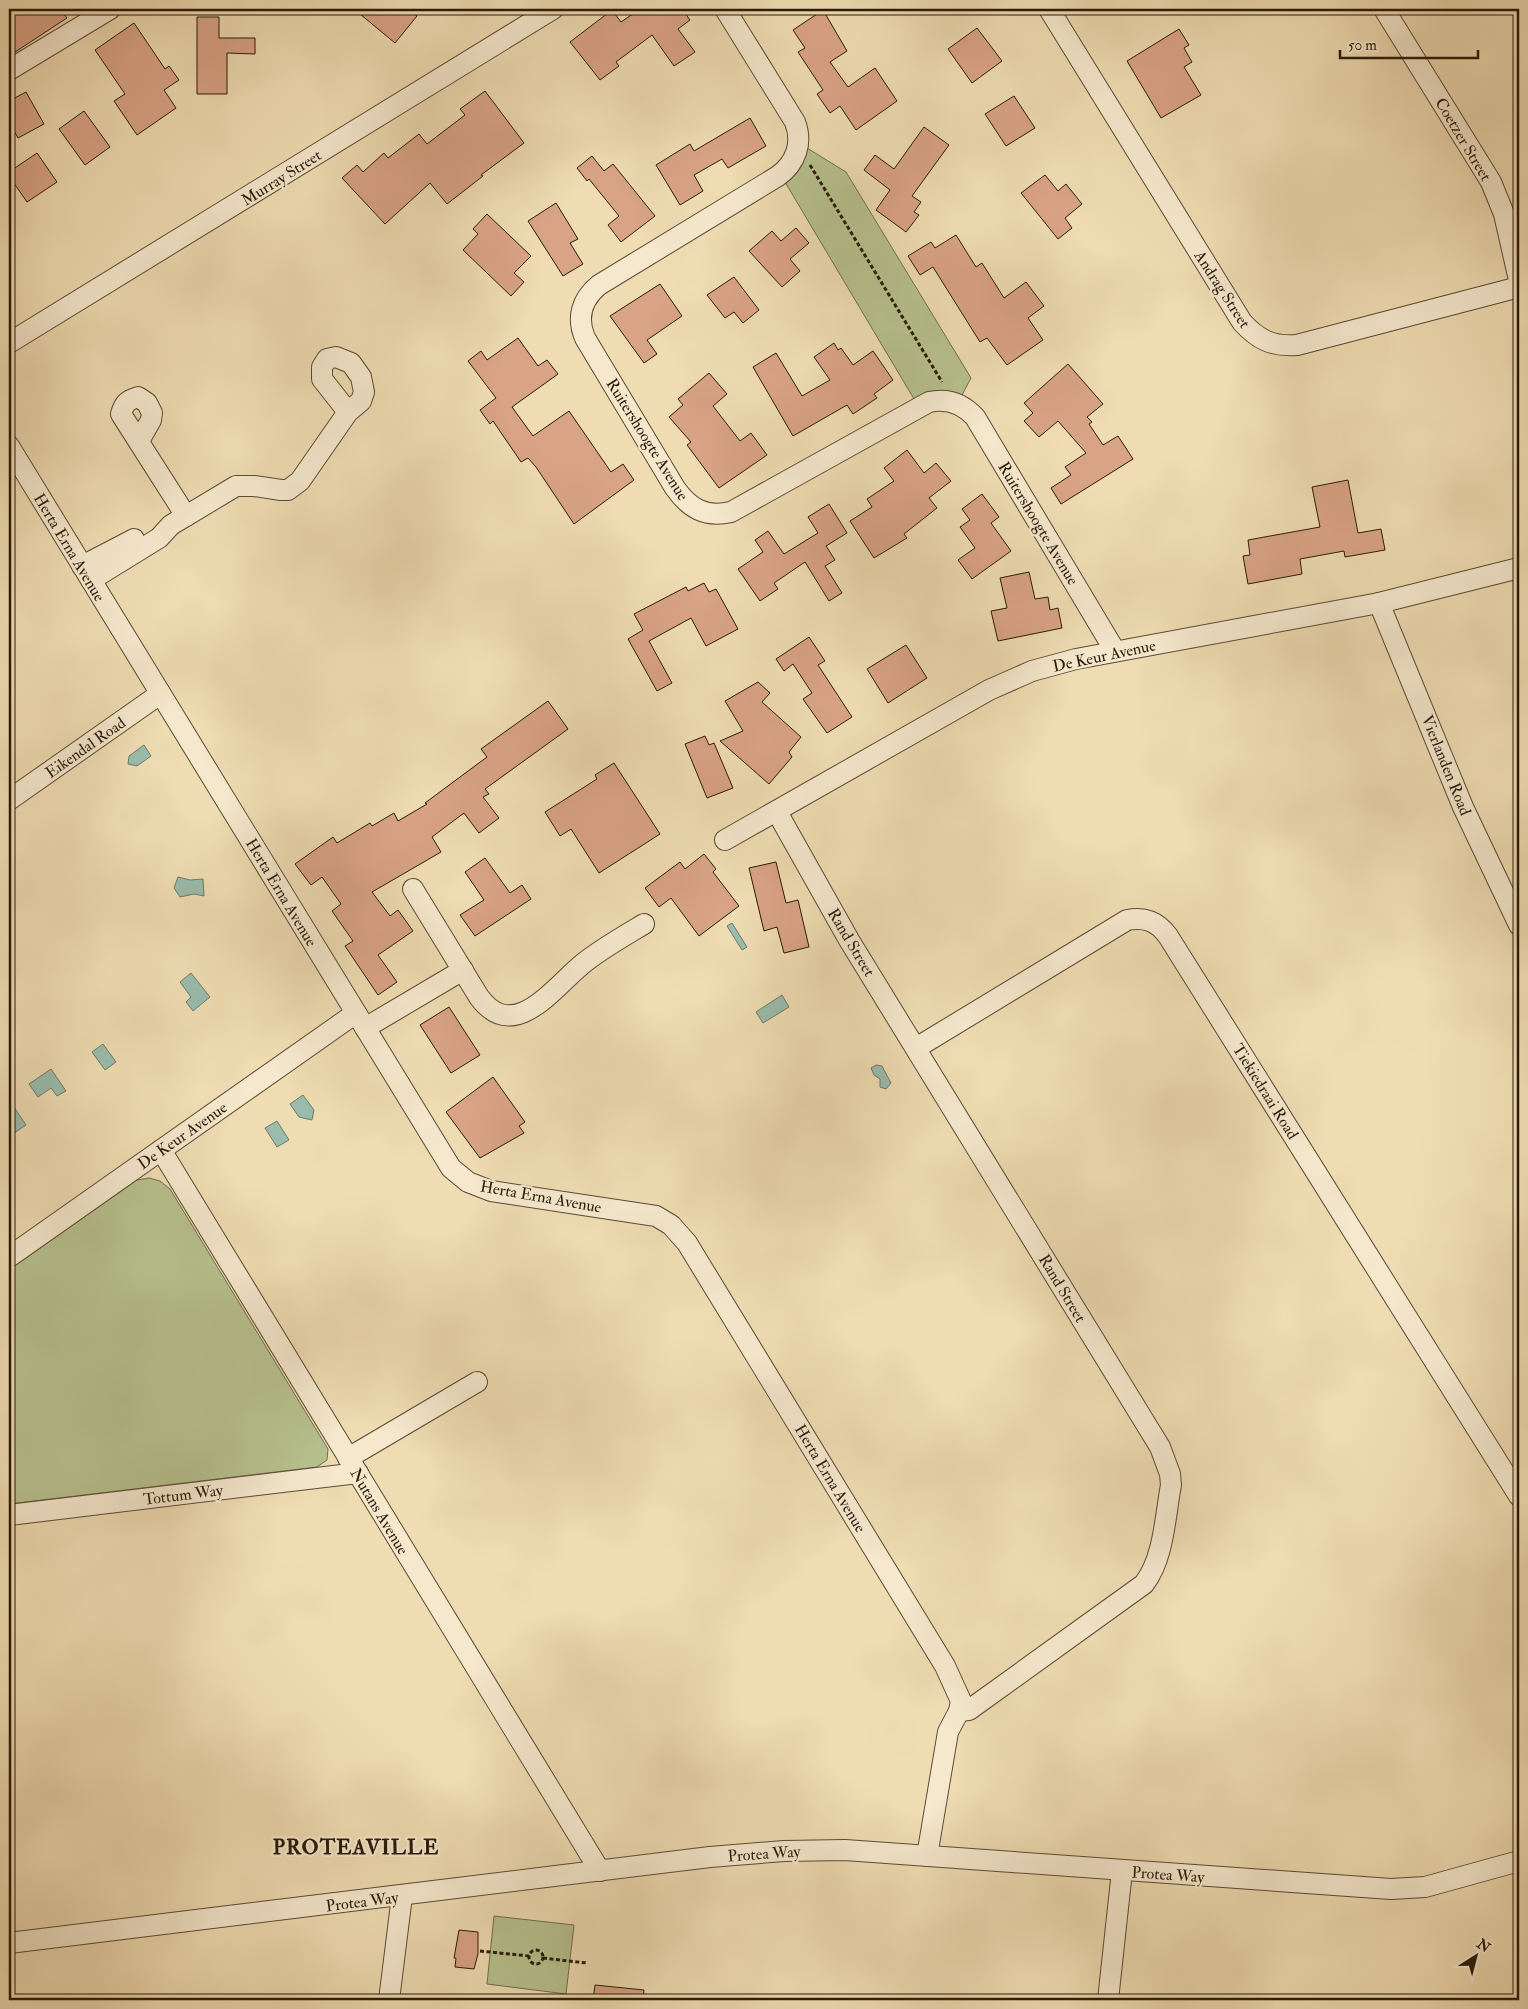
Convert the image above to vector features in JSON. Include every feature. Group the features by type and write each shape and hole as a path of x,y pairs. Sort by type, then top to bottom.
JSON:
{"street":[{"path":"9,70 110,9"},
{"name":"Murray Street","path":"9,343 553,9"},
{"path":"725,9 795,122 799,139 798,148"},
{"name":"Andrag Street","path":"1049,9 1242,322 1261,339 1283,346 1297,345 1519,287"},
{"name":"Coetzer Street","path":"1384,9 1490,182 1504,214 1519,280"},
{"name":"Ruitershoogte Avenue","path":"798,148 795,157 785,171 600,284 587,297 583,305 580,322 585,338 675,488 683,499 697,511 713,514 731,512 929,402 940,400 952,401 969,410 975,416 1115,651"},
{"path":"86,573 134,546 159,538 178,520 236,486 254,486 282,490 294,486 348,412"},
{"path":"139,441 178,520"},
{"name":"Herta Erna Avenue","path":"9,446 445,1158 459,1176 468,1182 491,1191 656,1216 680,1233 946,1666 961,1701 959,1711"},
{"name":"De Keur Avenue","path":"725,840 1013,678 1032,671 1115,651 1379,603 1519,568"},
{"name":"Vierlanden Road","path":"1379,603 1463,807 1519,925"},
{"name":"Eikendal Road","path":"9,800 160,694"},
{"name":"Rand Street","path":"777,812 849,940 1160,1448 1170,1474 1169,1494 1156,1562 1144,1584 969,1710 959,1711"},
{"path":"413,889 479,997 494,1013 519,1014 542,1001 592,956 644,924"},
{"name":"Tiekiedraai Road","path":"916,1048 1127,920 1138,918 1155,923 1168,936 1519,1496"},
{"name":"De Keur Avenue","path":"9,1257 161,1150 360,1021 464,970"},
{"name":"Nutans Avenue","path":"161,1150 600,1871"},
{"path":"353,1466 477,1382"},
{"name":"Tottum Way","path":"9,1515 353,1466"},
{"path":"927,1856 948,1732 959,1711"},
{"name":"Protea Way","path":"9,1943 710,1857 784,1851 845,1850 1122,1871 1410,1889 1425,1887 1519,1861"},
{"path":"1108,2000 1122,1871"},
{"path":"390,2000 402,1896"}],"path":[{"path":"798,148 952,401"},
{"path":"529,1956 533,1950 536,1950 541,1953 543,1958"},
{"path":"480,1951 529,1956"},
{"path":"529,1956 530,1961 535,1964 543,1958"},
{"path":"543,1958 587,1963"}],"green space":[{"path":"807,148 846,172 971,378 962,395 951,392 914,399 785,182"},
{"path":"149,1178 160,1181 170,1189 328,1449 327,1460 317,1467 9,1504 9,1270 137,1180"},
{"path":"494,1916 574,1925 566,1994 487,1984"}],"shaded area":[{"path":"144,745 151,756 137,766 128,764 129,756"},
{"path":"178,877 190,880 203,879 204,896 194,894 180,897 174,888"},
{"path":"732,923 747,947 742,950 727,926"},
{"path":"191,973 210,997 193,1011 186,1002 191,997 180,982"},
{"path":"782,995 789,1007 763,1023 756,1012"},
{"path":"103,1044 116,1062 105,1070 92,1052"},
{"path":"876,1065 882,1066 891,1083 886,1089 880,1087 880,1079 874,1075 871,1068"},
{"path":"51,1069 66,1091 57,1096 51,1088 38,1097 29,1084"},
{"path":"303,1095 314,1110 312,1120 299,1117 290,1104"},
{"path":"10,1101 26,1125 14,1133 9,1126"},
{"path":"277,1121 289,1140 277,1147 265,1128"}],"building":[{"path":"9,9 60,9 67,18 9,56"},
{"path":"354,9 408,9 417,16 395,43"},
{"path":"640,9 682,9 690,20 678,29 695,52 674,66 652,35 616,62 619,66 600,80 570,42 612,10 621,22"},
{"path":"823,10 847,51 830,62 848,87 875,68 897,101 856,130 840,106 830,113 817,94 823,90 798,52 805,48 793,30"},
{"path":"197,17 219,17 219,38 255,38 255,54 227,53 227,94 197,94"},
{"path":"134,23 165,69 169,66 179,80 164,90 176,108 137,135 114,101 125,94 95,50"},
{"path":"977,28 1002,61 972,83 948,49"},
{"path":"1179,29 1189,45 1184,48 1192,62 1184,67 1201,95 1161,118 1127,61"},
{"path":"485,91 524,143 481,175 483,176 447,204 430,183 385,224 342,178 357,165 363,172 384,153 388,158 419,134 427,144 465,115 460,109"},
{"path":"26,92 44,124 18,138 13,129 9,132 9,101"},
{"path":"1014,96 1035,128 1006,146 985,114"},
{"path":"84,111 110,147 85,165 59,129"},
{"path":"750,118 766,146 728,168 722,159 694,175 703,191 680,205 656,165 690,144 694,151"},
{"path":"924,127 949,145 912,196 921,202 914,212 919,215 906,232 876,210 890,190 864,170 875,155 894,169"},
{"path":"37,153 57,182 27,202 9,176 9,172"},
{"path":"592,156 604,171 613,164 655,216 621,242 608,225 619,216 589,179 587,181 577,168"},
{"path":"1045,175 1058,191 1066,184 1082,204 1065,218 1072,228 1058,239 1021,193"},
{"path":"556,203 578,239 570,243 583,264 563,276 528,221"},
{"path":"487,214 531,256 514,273 524,282 511,296 463,250 478,234 473,229"},
{"path":"796,228 809,243 790,259 800,271 782,287 749,251 772,231 781,241"},
{"path":"956,235 976,267 982,263 1004,298 1026,282 1044,306 1028,318 1043,340 1007,365 987,338 980,342 933,267 920,275 908,256 931,242 935,248"},
{"path":"734,277 759,310 743,323 734,312 725,318 707,295"},
{"path":"660,284 682,316 647,340 657,354 644,363 610,316"},
{"path":"518,338 538,366 547,360 558,374 512,407 533,436 569,411 611,472 623,464 634,480 574,524 536,467 528,458 521,462 493,421 490,424 480,410 496,398 468,361 481,351 487,360"},
{"path":"834,343 838,350 841,348 853,365 873,351 893,380 874,394 877,398 853,414 847,405 793,436 753,367 776,353 802,396 830,380 814,357"},
{"path":"1068,364 1103,404 1087,417 1092,422 1089,424 1103,445 1118,436 1133,459 1061,504 1051,488 1071,475 1065,467 1086,453 1058,421 1039,437 1024,421 1033,413 1024,403"},
{"path":"709,373 727,394 713,406 740,441 751,433 767,455 719,488 687,445 691,442 669,417 683,405 678,399"},
{"path":"907,450 924,473 936,463 951,481 929,498 937,508 904,534 907,538 874,558 850,521 872,507 867,499 894,481 884,468"},
{"path":"1348,480 1358,533 1381,529 1385,550 1345,557 1344,551 1300,559 1302,574 1248,584 1243,556 1250,555 1248,540 1320,527 1312,487"},
{"path":"982,494 999,517 991,523 1011,551 972,579 958,560 975,548 960,527 970,520 962,509"},
{"path":"829,504 847,533 826,546 835,560 825,566 842,593 829,601 805,562 774,583 778,589 760,601 738,569 763,552 755,540 768,531 784,554 818,533 808,517"},
{"path":"1029,572 1035,599 1048,597 1050,610 1058,608 1062,628 998,641 991,611 1007,608 1000,578"},
{"path":"704,583 709,592 716,589 738,629 706,646 691,618 649,641 672,683 657,691 628,639 643,630 634,614 686,587 688,591"},
{"path":"809,637 825,661 818,665 852,717 827,733 803,699 812,693 793,664 784,671 776,659"},
{"path":"906,645 927,678 888,703 867,669"},
{"path":"758,682 770,693 762,702 801,737 789,752 792,757 769,784 720,741 743,731 725,701"},
{"path":"548,701 568,729 485,789 489,794 483,797 499,818 479,833 464,813 432,837 441,852 372,892 390,916 398,910 413,931 378,955 397,982 378,995 345,946 353,941 332,911 341,904 322,877 311,885 295,864 333,837 337,843 370,823 372,826 394,813 398,821 427,804 425,803 487,757 481,749"},
{"path":"705,736 709,745 714,743 733,788 707,798 685,744"},
{"path":"614,763 660,834 599,873 571,829 560,836 545,812 597,779 595,775"},
{"path":"704,854 716,869 713,872 739,906 699,936 671,898 659,907 645,888 680,862 685,869"},
{"path":"485,858 510,893 522,885 531,899 475,936 460,915 484,900 465,872"},
{"path":"776,862 786,903 798,900 809,947 784,953 777,927 764,931 749,868"},
{"path":"449,1007 480,1055 451,1073 420,1025"},
{"path":"493,1077 525,1122 519,1126 524,1133 480,1158 446,1112"},
{"path":"459,1930 478,1932 478,1954 474,1969 455,1967 456,1958 454,1958"},
{"path":"595,1985 644,1990 643,2000 593,2000"}],"district":[{"name":"PROTEAVILLE","path":"356,1847"}]}
